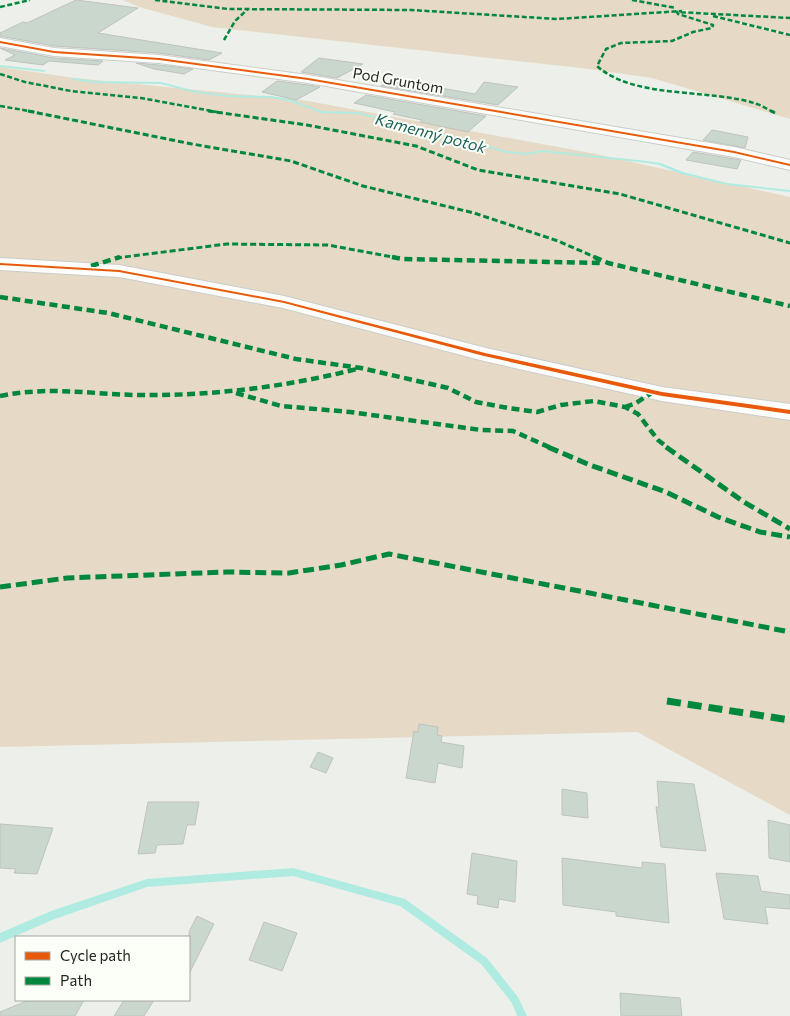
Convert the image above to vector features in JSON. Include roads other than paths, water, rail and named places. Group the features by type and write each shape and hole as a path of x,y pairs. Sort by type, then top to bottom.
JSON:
{"street":[{"name":"Pod Gruntom","path":"0,42 54,52 159,59 308,79 734,152 790,165"},
{"path":"0,264 119,271 284,302 484,354 662,394 790,412"}],"waterway":[{"name":"Kamenný potok","path":"0,66 44,71"},
{"name":"Kamenný potok","path":"73,79 94,82 161,83 196,92 228,96 271,97 290,100 321,112 358,113 507,152 527,154 542,151 647,162 660,164 682,173 727,184 790,191"},
{"path":"0,938 51,916 147,883 293,872 402,902 484,961 515,1000 522,1016"}]}
